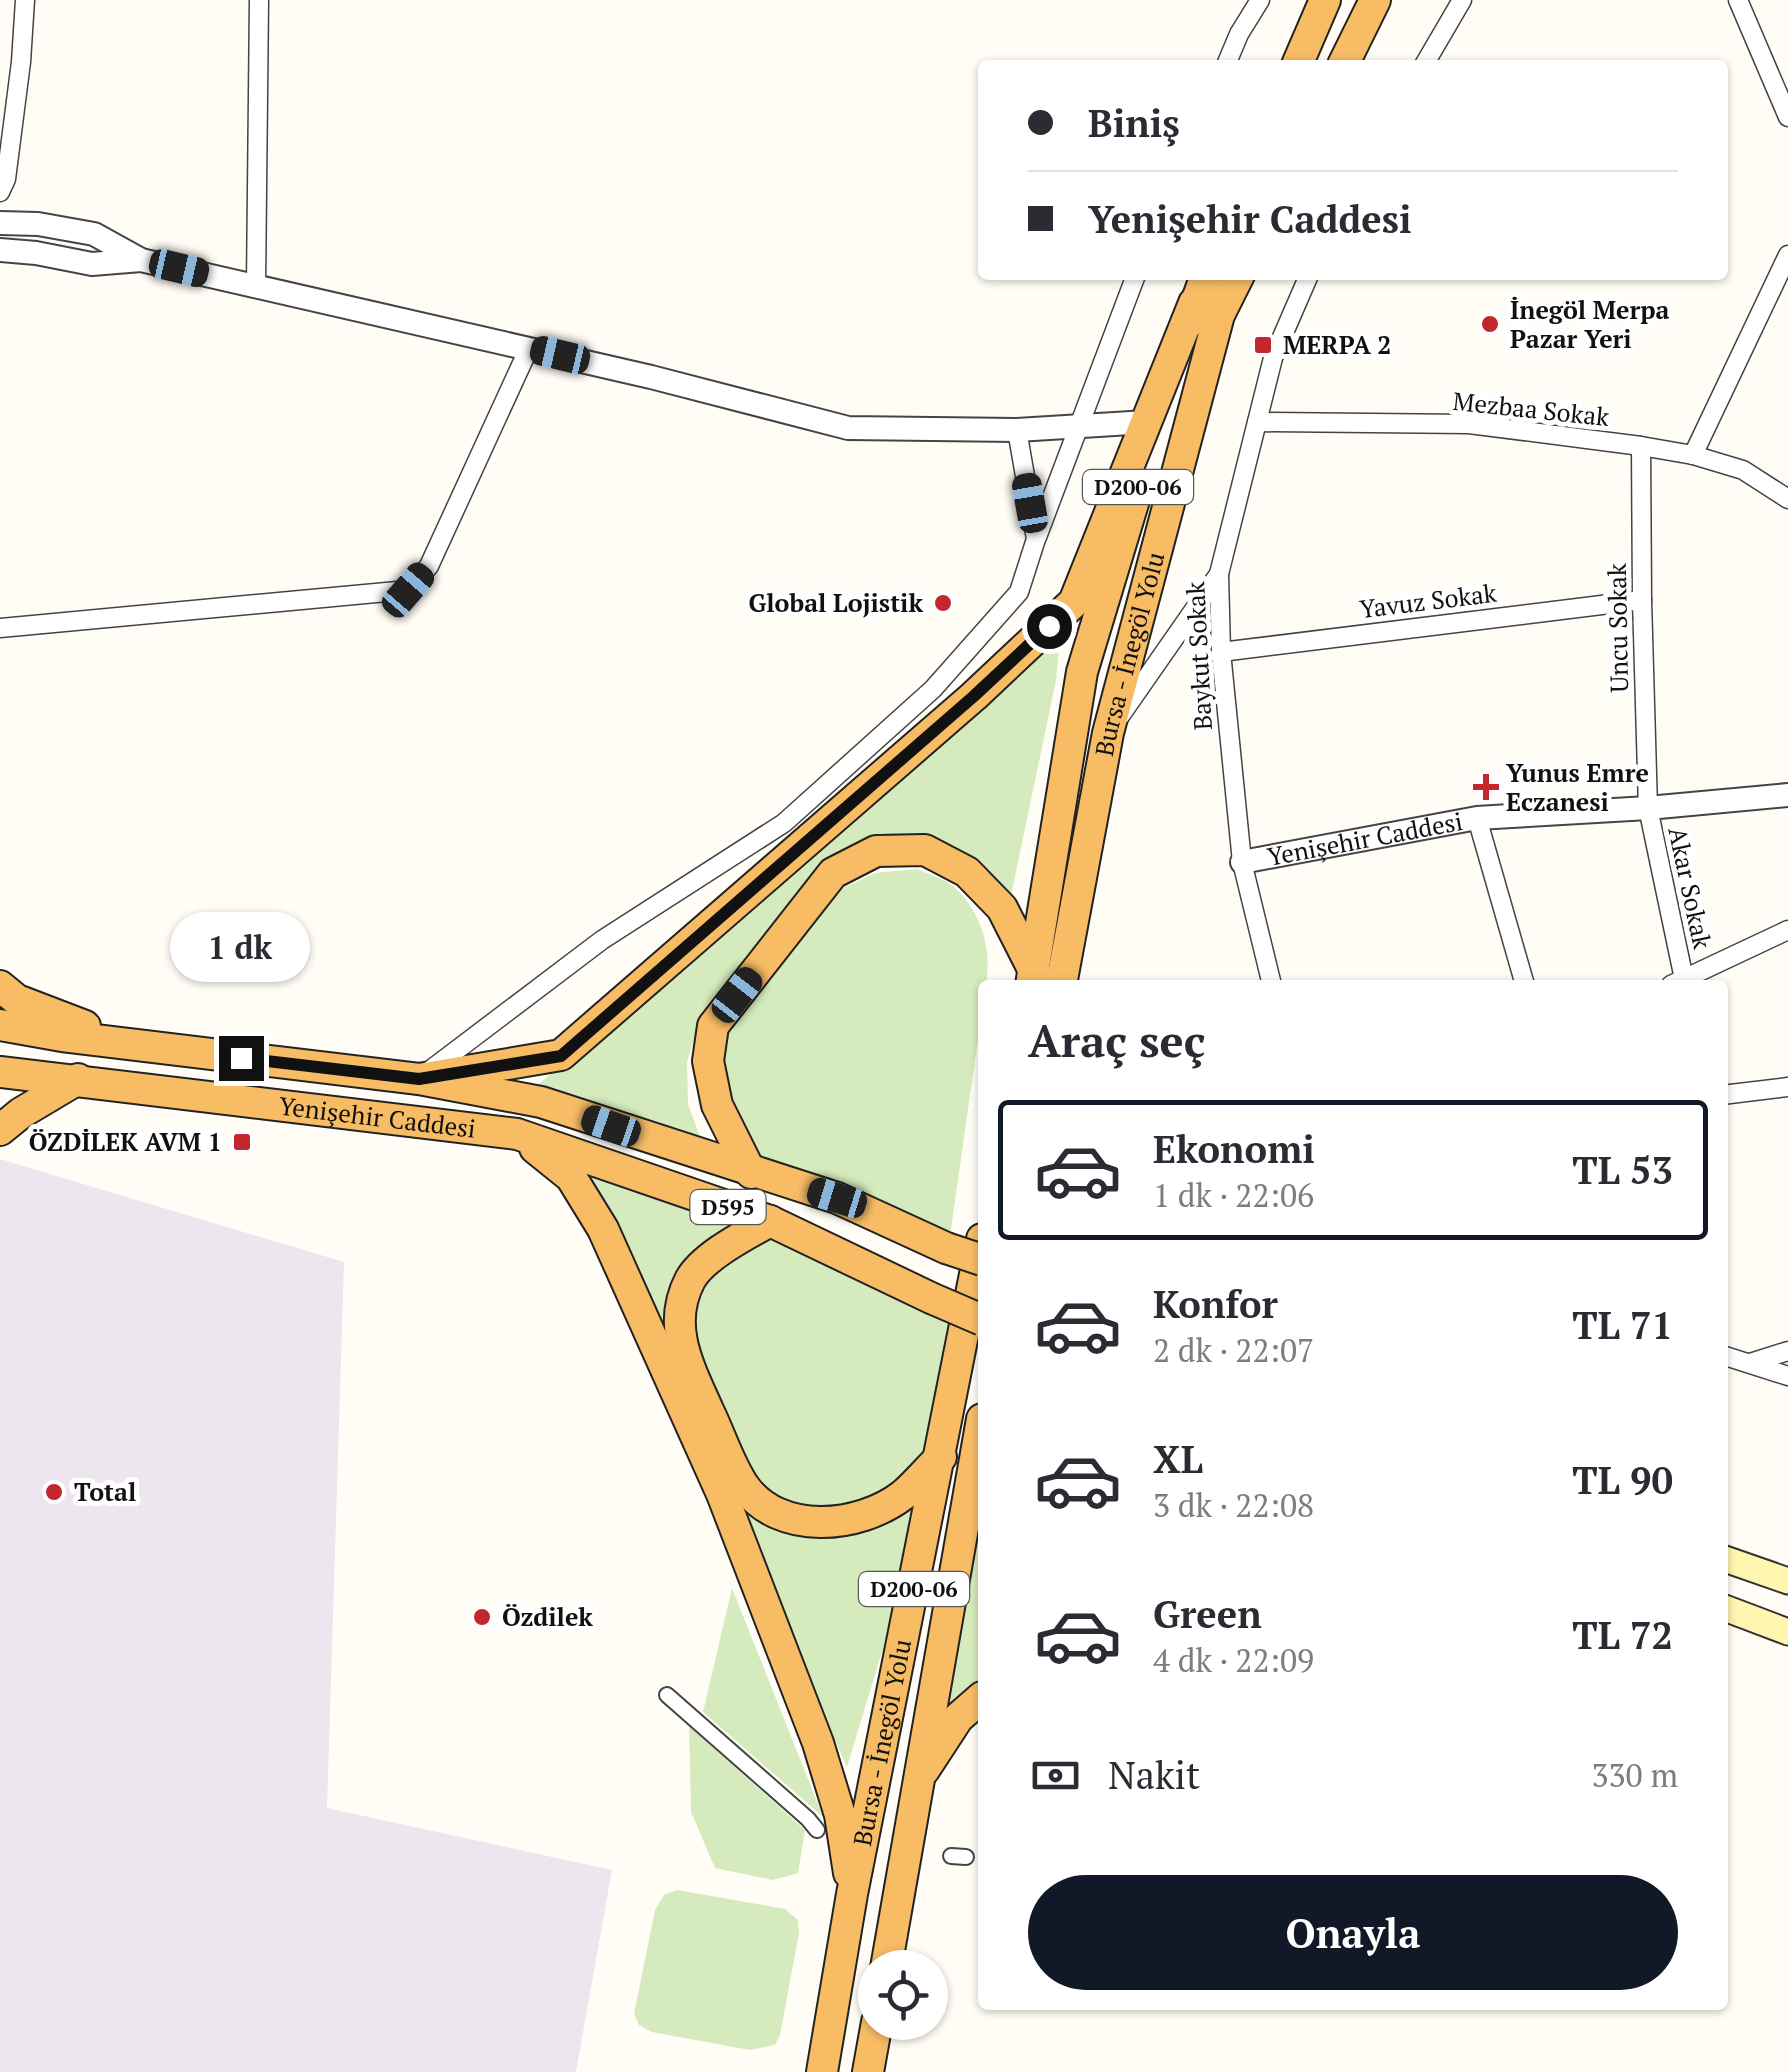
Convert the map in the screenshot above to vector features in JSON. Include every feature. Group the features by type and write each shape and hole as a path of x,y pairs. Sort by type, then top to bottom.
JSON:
{"highway":[{"path":"1299,60 1325,0"},
{"path":"1345,60 1375,0"},
{"name":"Bursa - İnegöl Yolu","path":"1066,978 1108,733 1219,315 1236,280"},
{"path":"419,1079 561,1056 974,696 1074,602 1200,289"},
{"name":"Bursa - İnegöl Yolu","path":"1032,978 1082,672 1200,289"},
{"path":"751,1173 717,1105 708,1061 713,1026 833,873 876,851 925,850 966,872 1002,908 1032,978"},
{"path":"0,986 18,1000 74,1023 170,1049"},
{"name":"Yenişehir Caddesi","path":"0,1024 62,1036 419,1079"},
{"name":"Yenişehir Caddesi","path":"0,1072 516,1134"},
{"path":"0,1130 21,1112 78,1079"},
{"path":"419,1079 541,1102 837,1198 978,1259"},
{"path":"516,1134 572,1177 604,1229 722,1494 818,1744 840,1815 852,1894"},
{"name":"D595","path":"516,1134 770,1221 978,1318"},
{"path":"770,1221 725,1247 691,1276 678,1314 682,1353 744,1487 772,1513 816,1523 856,1518 901,1496 941,1457"},
{"name":"Bursa - İnegöl Yolu","path":"822,2072 852,1894 978,1260"},
{"name":"Bursa - İnegöl Yolu","path":"889,1950 978,1440"},
{"path":"969,1490 978,1524"},
{"path":"916,1780 958,1718 978,1700"},
{"path":"868,2072 874,2040"}],"main road":[{"path":"1728,1560 1788,1581"},
{"path":"1728,1609 1788,1632"}],"street":[{"path":"0,192 6,180 25,0"},
{"path":"256,286 259,0"},
{"path":"1229,60 1260,0"},
{"path":"1427,60 1462,0"},
{"path":"1738,0 1788,117"},
{"path":"0,224 38,224 94,234 140,260 529,348 848,428 1017,430 1147,422"},
{"path":"0,238 0,251 36,253 92,264 140,260"},
{"path":"1693,455 1788,255"},
{"path":"419,1079 602,940 784,824 945,675 1019,592 1134,280"},
{"name":"Baykut Sokak","path":"1271,980 1242,862 1221,652 1219,574 1272,358 1307,280"},
{"path":"0,628 408,590 429,566 529,348"},
{"name":"Mezbaa Sokak","path":"1257,422 1469,424 1642,446 1693,455 1743,470 1788,500"},
{"path":"1017,430 1036,539"},
{"name":"Uncu Sokak","path":"1642,446 1648,808"},
{"path":"1108,733 1219,574"},
{"name":"Yavuz Sokak","path":"1221,652 1642,600"},
{"name":"Yenişehir Caddesi","path":"1242,862 1477,818 1788,795"},
{"name":"Akar Sokak","path":"1648,808 1678,980"},
{"path":"1477,818 1524,980"},
{"path":"1682,980 1788,930"},
{"path":"1728,1095 1788,1087"},
{"path":"1750,1364 1788,1351"},
{"path":"1728,1357 1788,1376"},
{"path":"667,1694 817,1830"}],"shaded area":[{"path":"0,1159 344,1262 327,1808 612,1870 576,2072 0,2072"}],"green space":[{"path":"1061,628 1056,680 1008,910 930,839 880,833 826,862 702,1012 687,1062 688,1104 703,1145 536,1086 641,1002"},
{"path":"917,869 954,887 972,908 986,945 986,980 978,980 978,1039 949,1243 760,1164 729,1104 719,1064 724,1029 843,888 875,873"},
{"path":"517,1134 965,1312 941,1457 847,1767 603,1229"},
{"path":"978,1433 978,1702 916,1781"},
{"path":"732,1588 823,1817 703,1712"},
{"path":"689,1726 805,1830 798,1873 773,1880 715,1868 691,1812"},
{"path":"677,1890 785,1909 798,1920 799,1933 775,2045 750,2050 652,2032 639,2025 634,2014 655,1910 664,1895"}],"place":[{"name":"İnegöl Merpa Pazar Yeri","path":"1490,324"},
{"name":"MERPA 2","path":"1263,345"},
{"name":"Global Lojistik","path":"943,603"},
{"name":"Yunus Emre Eczanesi","path":"1486,787"},
{"name":"ÖZDİLEK AVM 1","path":"242,1142"},
{"name":"Total","path":"54,1492"},
{"name":"Özdilek","path":"482,1617"}],"route":[{"path":"241,1058 419,1079 561,1056 1049,626"}]}
